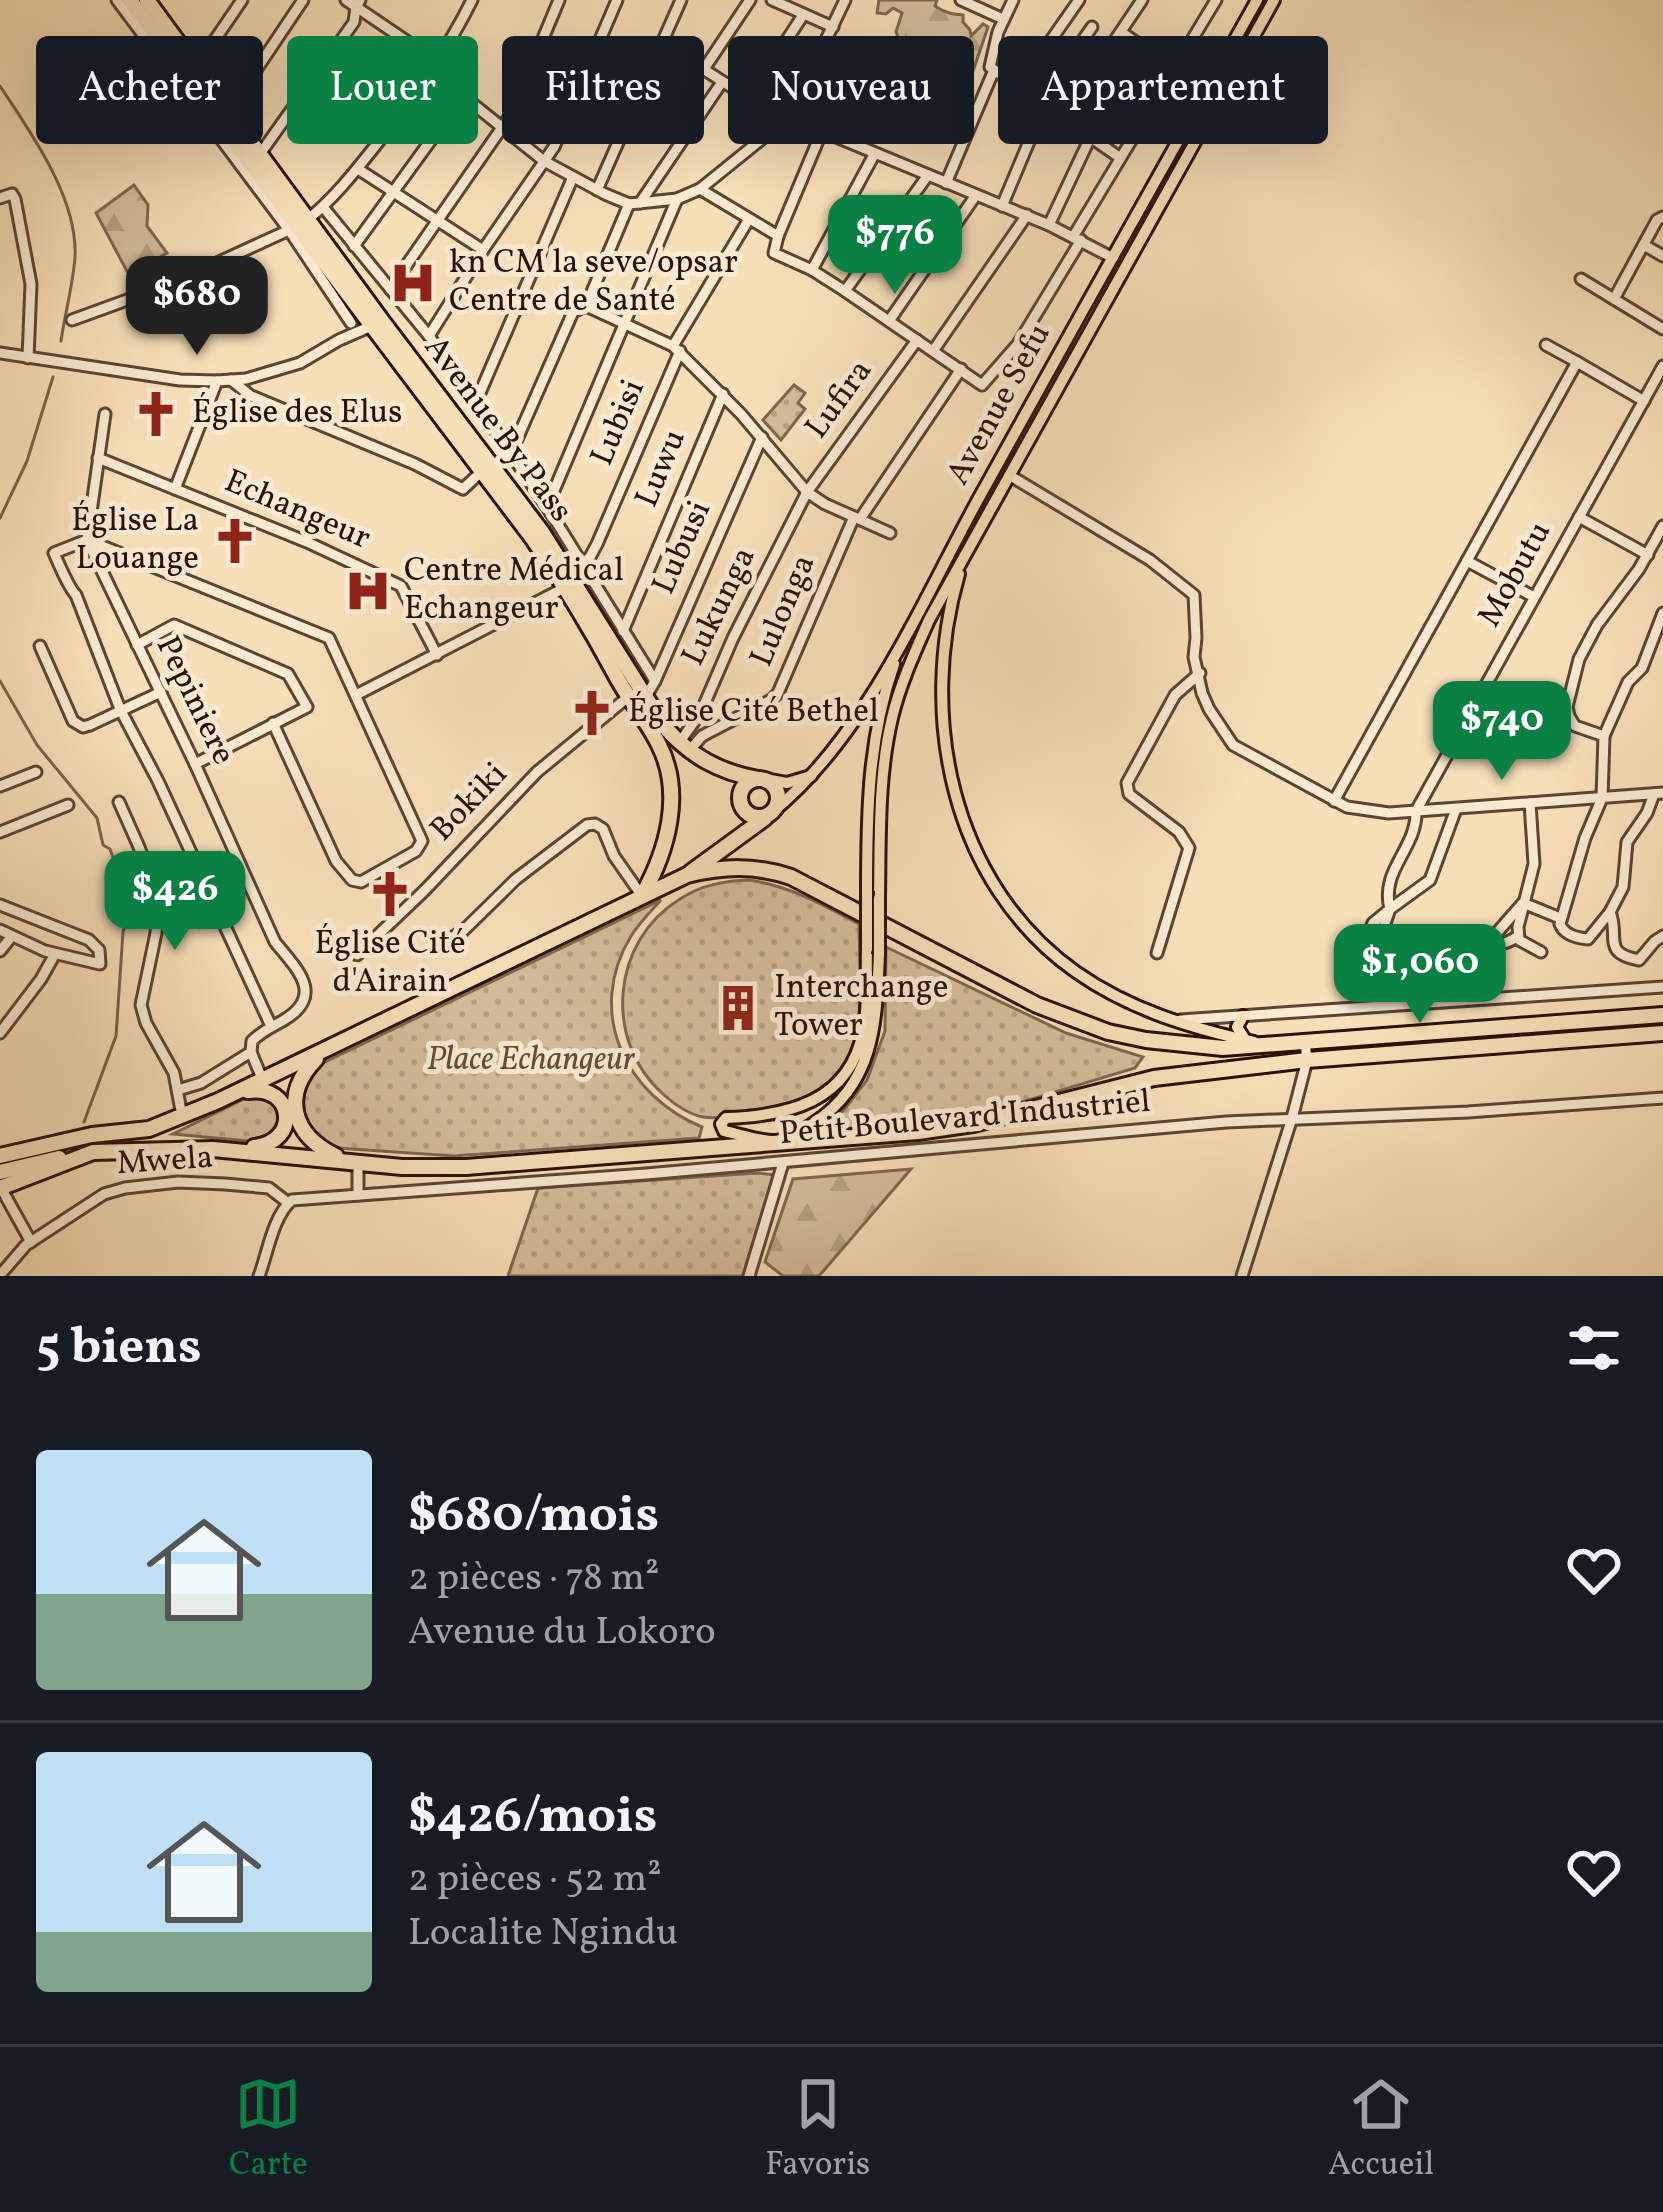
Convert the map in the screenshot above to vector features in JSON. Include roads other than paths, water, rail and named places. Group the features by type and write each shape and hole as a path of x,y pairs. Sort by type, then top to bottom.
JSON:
{"highway":[{"name":"Avenue By Pass","path":"130,0 160,36"},
{"name":"Avenue By Pass","path":"147,0 171,36"},
{"name":"Avenue By Pass","path":"244,144 360,312 378,323 542,532 645,698 684,747"},
{"name":"Avenue By Pass","path":"251,144 298,226"},
{"name":"Avenue By Pass","path":"378,323 482,471 573,577 628,697 666,760 671,807 668,834 642,896"},
{"path":"0,1172 92,1135 149,1130 218,1101 687,875 770,814 778,796 774,785 734,775 684,747"},
{"path":"761,779 752,780 742,790 741,802 754,816 770,814"},
{"path":"730,844 723,857 733,867"},
{"path":"687,875 733,867 763,868 1037,1005 1088,1025 1180,1046 1223,1048 1663,1015"},
{"path":"213,1149 402,1167 466,1167 950,1128 1154,1078 1306,1060 1663,1033"},
{"path":"335,1046 302,1074 296,1110 309,1138 354,1162"},
{"path":"0,1156 269,1145 286,1125 280,1100 265,1090 218,1101"},
{"path":"0,1188 94,1152"}],"main road":[{"name":"Avenue Sefu","path":"965,554 1274,0"},
{"name":"Avenue Sefu","path":"770,814 832,754 903,638 1252,2 1267,13"},
{"path":"972,509 986,517"},
{"path":"903,638 874,733 867,809 867,891 873,951 875,1026 864,1064 842,1098 820,1119 776,1142 724,1131 726,1118 764,1115 821,1097 844,1074 859,1049 864,1028 873,951 880,898 881,794 893,713 929,620 965,554"},
{"path":"965,554 940,683 944,742 953,791 995,883 1042,943 1102,988 1155,1015 1269,1045"},
{"path":"761,779 781,783 814,774"},
{"path":"1243,1016 1237,1028 1246,1040"}],"street":[{"path":"117,0 152,36"},
{"path":"216,36 242,0"},
{"path":"263,50 303,0"},
{"path":"452,36 472,0"},
{"path":"545,36 560,0"},
{"path":"430,337 554,147 617,0"},
{"path":"665,36 681,0"},
{"path":"728,86 704,69 750,0"},
{"path":"829,36 845,0"},
{"path":"961,0 1003,19"},
{"path":"946,183 1013,0"},
{"path":"1053,36 1079,0"},
{"path":"1117,36 1142,0"},
{"path":"1193,36 1216,0"},
{"path":"776,1 833,27"},
{"path":"354,2 401,36"},
{"path":"260,154 354,22 354,2"},
{"path":"789,36 803,15"},
{"path":"1085,36 1091,27"},
{"path":"1120,32 1126,36"},
{"path":"992,65 998,70"},
{"path":"510,455 573,312 586,306 635,203 722,82"},
{"path":"478,109 502,129"},
{"path":"390,289 502,131"},
{"path":"73,320 171,284 298,226 323,207 377,144"},
{"path":"354,246 427,144"},
{"path":"522,144 597,190 635,203 677,199 700,189 756,144"},
{"path":"597,190 617,144"},
{"path":"817,144 778,236 776,255 812,270 982,385 1018,344 1127,144"},
{"path":"855,144 1027,215 1113,258"},
{"path":"1003,206 1027,144"},
{"path":"1049,225 1082,144"},
{"path":"1100,144 1119,157"},
{"path":"812,270 875,153"},
{"path":"358,169 483,250"},
{"path":"845,291 928,176"},
{"path":"476,402 573,177"},
{"path":"700,189 778,236"},
{"path":"0,198 12,194 15,199 31,284 28,358"},
{"path":"889,321 976,195"},
{"path":"547,506 677,199"},
{"path":"323,207 430,337 476,402 547,506 573,577 623,631 656,681"},
{"path":"933,351 1027,215"},
{"path":"1614,299 1657,220 1663,217"},
{"name":"Lubisi","path":"573,577 597,544 676,348 749,219"},
{"path":"298,226 360,312 339,340"},
{"path":"1644,245 1663,256"},
{"path":"1581,279 1663,329"},
{"path":"586,306 676,348 723,394 807,492 890,533"},
{"path":"0,353 180,380 231,380 300,364 378,323"},
{"name":"Lufira","path":"807,492 916,340"},
{"path":"1546,344 1644,401"},
{"path":"1334,801 1577,362"},
{"name":"Mobutu","path":"1390,909 1388,884 1414,830 1416,811 1663,366"},
{"name":"Lulonga","path":"684,747 778,693 857,518 961,369"},
{"path":"231,380 251,395 463,489 482,471"},
{"path":"175,489 218,381"},
{"name":"Luwu","path":"623,631 723,394"},
{"path":"87,540 105,414"},
{"name":"Lubusi","path":"645,698 761,437"},
{"name":"Echangeur","path":"98,458 307,542 401,586 436,655"},
{"path":"1009,475 1150,560 1194,595 1194,657 1202,693 1233,745 1334,801 1372,813 1659,794"},
{"name":"Lukunga","path":"684,747 807,492"},
{"path":"1579,517 1648,555"},
{"path":"1604,736 1575,725 1569,716 1573,681 1586,643 1663,526"},
{"path":"263,1081 250,1052 252,1041 271,1026 120,709 76,595 54,553 87,540 329,638 422,841 416,850 361,882 352,880 336,861 273,723"},
{"name":"Pepiniere","path":"87,540 275,942 301,974 305,999 290,1017 271,1026"},
{"path":"1466,561 1534,597"},
{"path":"356,695 573,577"},
{"path":"1659,794 1628,842 1623,887 1610,912 1588,939 1564,932 1560,918 1602,798 1604,736 1628,682 1642,668 1663,613"},
{"path":"136,645 175,625 288,674 307,707 195,764"},
{"path":"40,646 80,726 161,692"},
{"path":"1157,953 1189,848 1179,832 1129,794 1127,783 1174,695 1200,673"},
{"name":"Bokiki","path":"357,955 537,772 628,697"},
{"path":"0,786 36,772"},
{"path":"119,802 159,902 141,1005 174,1073 182,1116"},
{"path":"1531,803 1534,864 1518,936 1541,952"},
{"path":"0,832 68,805"},
{"path":"1456,809 1430,880 1373,923 1363,955 1372,960 1380,981 1389,988 1423,989 1440,984 1468,946 1484,948 1518,936"},
{"path":"438,946 463,931 516,879 587,825 603,829 614,856 642,896"},
{"path":"1523,903 1560,918"},
{"path":"1484,948 1523,903"},
{"path":"0,905 89,940 101,958 98,965 55,954 0,930"},
{"path":"1610,912 1612,943 1627,957 1640,960 1663,936"},
{"path":"0,951 12,935"},
{"path":"0,1033 55,954"},
{"path":"1175,1021 1663,987"},
{"path":"1242,1276 1292,1118 1306,1060 1305,1042"},
{"path":"178,1090 201,1083 250,1052"},
{"name":"Petit Boulevard Industriel","path":"287,1202 1292,1118 1663,1098"},
{"path":"354,1162 358,1195"},
{"path":"749,1276 783,1162"},
{"path":"402,1167 406,1190"},
{"name":"Mwela","path":"0,1276 26,1245 104,1194 125,1188 225,1184 268,1188 287,1202"},
{"path":"0,1188 32,1242"},
{"path":"261,1275 287,1202"}],"waterway":[{"path":"0,86 50,167 69,212 75,257 61,341"},
{"path":"0,518 27,461 53,377"},
{"path":"0,681 37,745 97,818 103,845 110,849 131,908 123,932 116,1036 84,1122"}],"place":[{"name":"kn CM la seve/opsar Centre de Santé","path":"413,283"},
{"name":"Église des Elus","path":"156,414"},
{"name":"Église La Louange","path":"235,541"},
{"name":"Centre Médical Echangeur","path":"368,591"},
{"name":"Église Cité Bethel","path":"592,713"},
{"name":"Église Cité d'Airain","path":"390,894"},
{"name":"Interchange Tower","path":"738,1008"}],"park label":[{"name":"Place Echangeur","path":"531,1061"}]}
